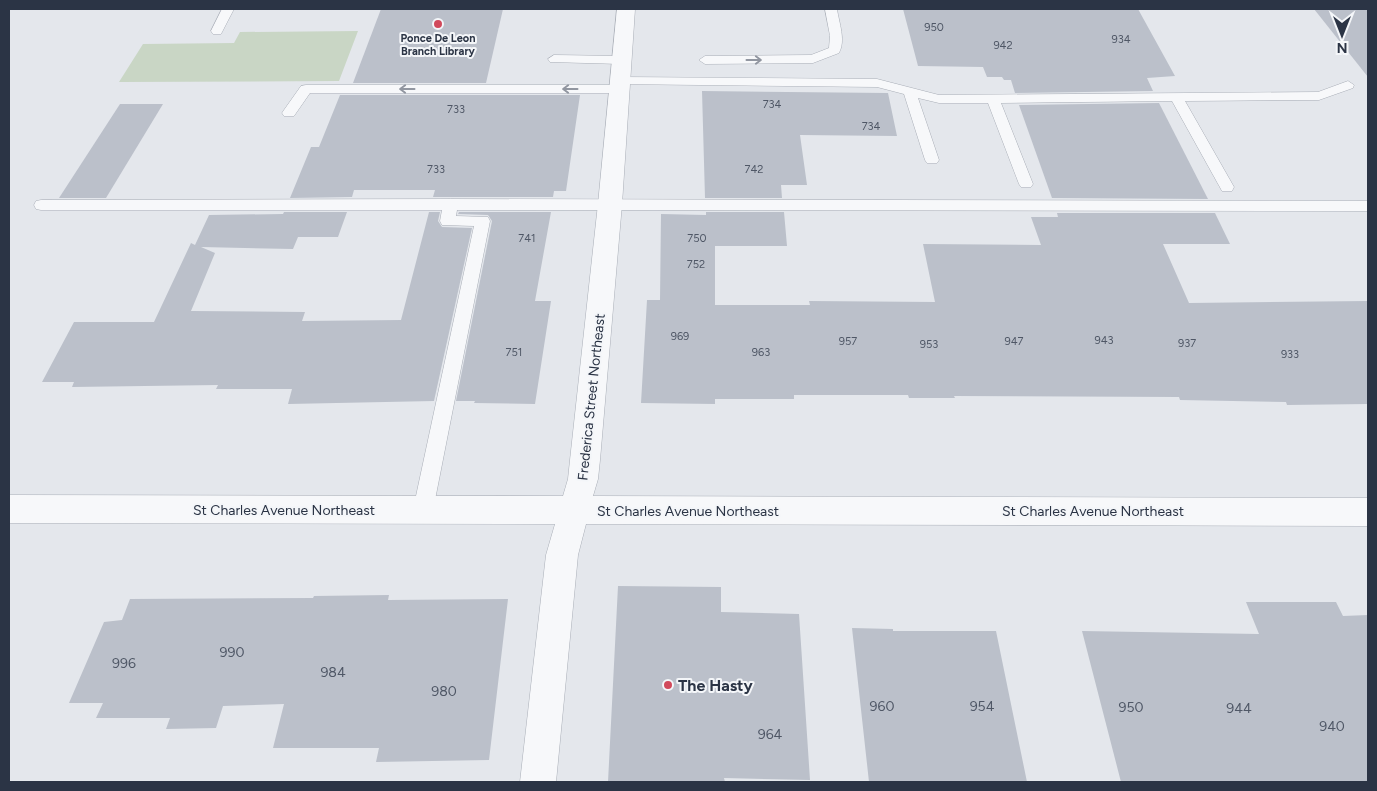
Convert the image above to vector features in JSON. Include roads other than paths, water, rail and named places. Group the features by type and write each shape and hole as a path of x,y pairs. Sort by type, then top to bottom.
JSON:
{"street":[{"name":"Frederica Street Northeast","path":"538,782 562,555 583,478 610,204 626,9"},
{"name":"St Charles Avenue Northeast","path":"9,509 1368,512"}],"lane":[{"path":"216,31 228,9"},
{"path":"705,60 813,59 835,50 836,36 831,9"},
{"path":"554,59 620,77"},
{"path":"289,113 306,89 620,77 877,83 939,99 1319,96 1348,85"},
{"path":"910,92 932,160"},
{"path":"1176,97 1227,187"},
{"path":"993,98 1026,184"},
{"path":"40,204 1368,206"},
{"path":"423,510 483,221 447,221 451,204"}],"place":[{"name":"Ponce De Leon Branch Library","path":"438,24"},
{"name":"The Hasty","path":"668,685"}]}
